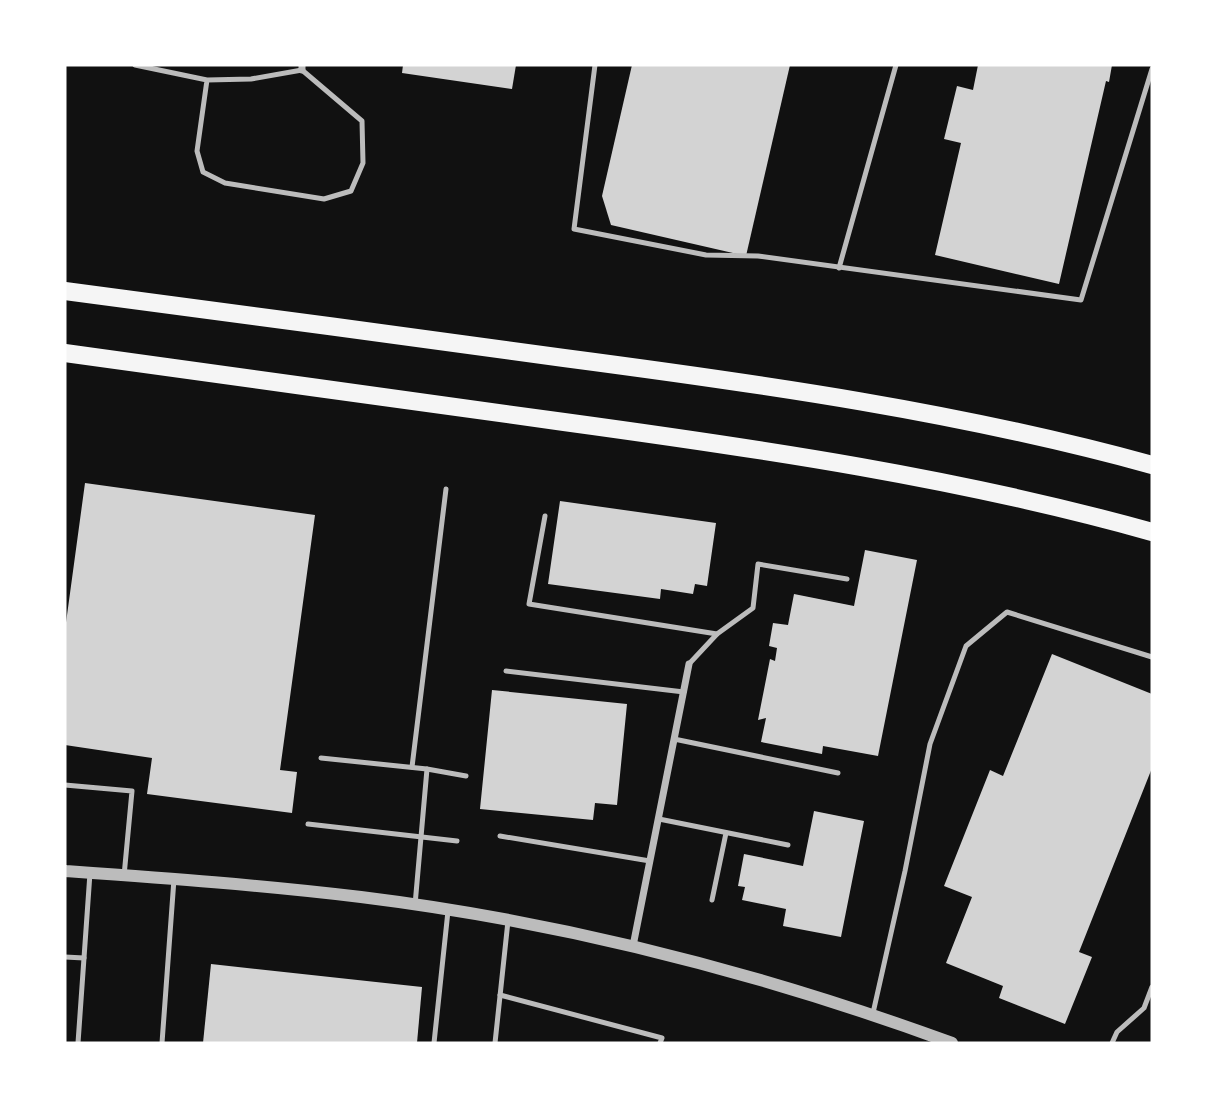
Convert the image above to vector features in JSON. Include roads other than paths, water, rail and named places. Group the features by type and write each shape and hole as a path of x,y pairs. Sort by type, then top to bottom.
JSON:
{"main road":[{"path":"65,290 750,383 908,409 1088,447 1152,465"},
{"path":"65,353 727,445 912,477 1074,510 1152,533"}],"street":[{"path":"633,946 689,664"},
{"path":"65,871 271,887 415,905 508,921 633,946 787,988 952,1043"}],"lane":[{"path":"135,65 207,80 251,79 302,67 362,121 363,163 351,191 324,199 225,183 204,172 197,151 207,80"},
{"path":"595,65 574,229 706,255 758,257 1081,300 1152,69"},
{"path":"839,268 896,65"},
{"path":"412,767 446,489"},
{"path":"545,516 528,604 717,635"},
{"path":"689,664 717,635 753,608 758,564 847,579"},
{"path":"873,1015 930,744 966,646 1007,612 1152,657"},
{"path":"506,671 684,692"},
{"path":"674,739 838,773"},
{"path":"321,758 412,767 466,776"},
{"path":"415,905 427,769"},
{"path":"65,785 132,791 124,876"},
{"path":"659,819 788,845"},
{"path":"308,824 457,841"},
{"path":"712,900 726,833"},
{"path":"500,836 650,861"},
{"path":"78,1043 90,873"},
{"path":"162,1043 174,880"},
{"path":"434,1043 448,910"},
{"path":"495,1043 508,921"},
{"path":"65,957 84,958"},
{"path":"1112,1043 1117,1032 1144,1008 1152,987"},
{"path":"500,995 662,1038 660,1043"}]}
